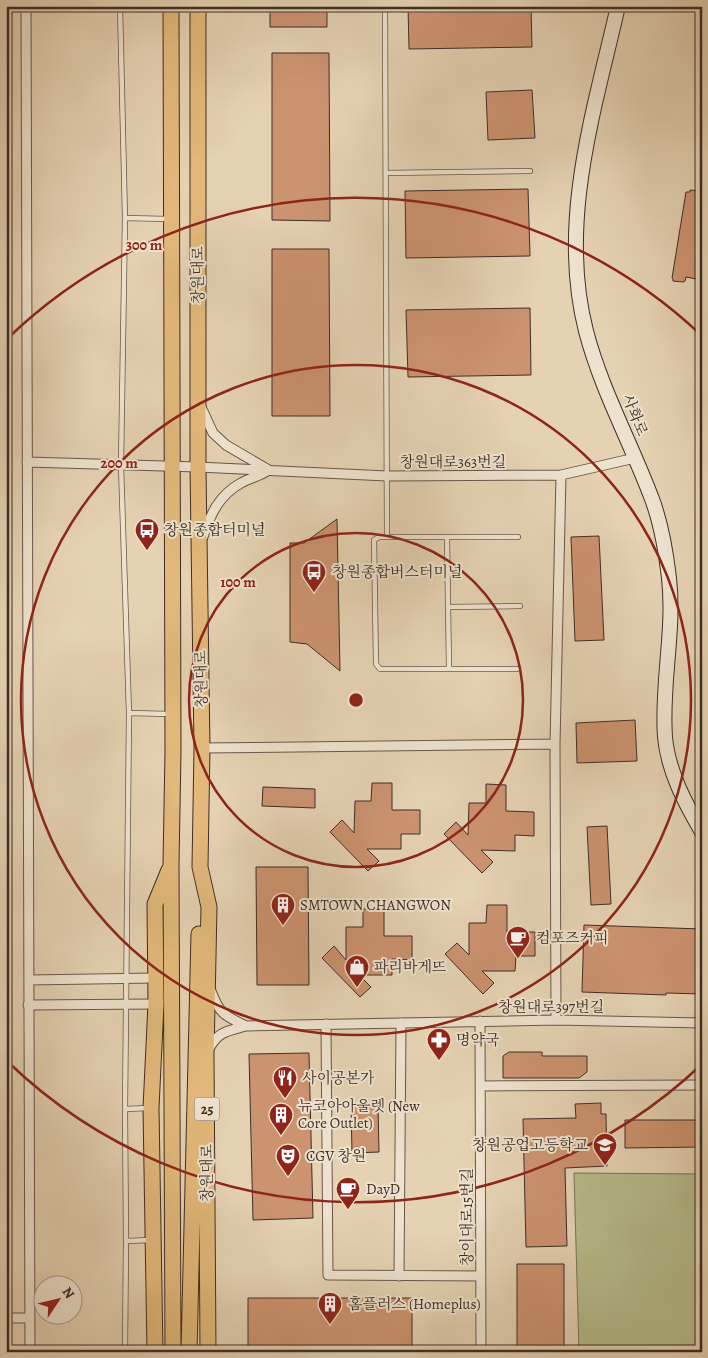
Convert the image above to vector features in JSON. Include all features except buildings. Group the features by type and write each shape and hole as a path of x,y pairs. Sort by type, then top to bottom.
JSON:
{"main road":[{"name":"창원대로","path":"170,6 173,1352"},
{"name":"창원대로","path":"198,6 198,467 202,748 200,867 209,907 206,1055 207,1351"},
{"name":"사화로","path":"618,6 581,172 577,206 576,269 580,300 595,361 653,501 664,545 671,605 665,738 675,778 702,832"},
{"path":"156,1351 151,1108 156,1004 155,904 172,864"},
{"path":"189,1352 200,867"}],"street":[{"path":"26,6 30,1352"},
{"name":"창원대로363번길","path":"198,400 213,433 226,445 270,470"},
{"name":"창원대로363번길","path":"27,462 198,467 387,476 560,475 635,458"},
{"name":"창원대로363번길","path":"199,548 209,520 223,497 241,483 270,470"},
{"path":"556,1020 555,744 560,475"},
{"path":"202,748 555,744"},
{"path":"28,980 156,978"},
{"path":"208,986 218,1009 226,1016 246,1026"},
{"path":"28,1004 156,1004"},
{"name":"창원대로397번길","path":"246,1026 556,1020 702,1023"},
{"name":"창이대로15번길","path":"480,1021 482,1352"},
{"path":"399,1276 401,1023"},
{"path":"326,1024 328,1276 481,1276"},
{"path":"206,1055 214,1039 224,1032 246,1026"},
{"path":"480,1086 702,1085"},
{"path":"6,1318 30,1318"}],"lane":[{"path":"120,6 125,218 121,465 129,713 125,1108 125,1352"},
{"path":"385,6 387,537"},
{"path":"386,173 530,171"},
{"path":"125,218 171,219"},
{"path":"517,669 380,669 376,664 374,540 379,537 518,537"},
{"path":"447,537 449,669"},
{"path":"448,607 520,606"},
{"path":"129,713 173,714"},
{"path":"125,1108 151,1108"},
{"path":"126,1241 154,1240"}],"green space":[{"path":"574,1173 702,1174 702,1352 579,1352"}],"place":[{"name":"창원종합터미널","path":"147,551"},
{"name":"창원종합버스터미널","path":"314,593"},
{"name":"SMTOWN CHANGWON","path":"283,926"},
{"name":"컴포즈커피","path":"518,959"},
{"name":"파리바게뜨","path":"357,988"},
{"name":"명약국","path":"439,1061"},
{"name":"사이공본가","path":"285,1099"},
{"name":"뉴코아아울렛 (New Core Outlet)","path":"281,1136"},
{"name":"창원공업고등학교","path":"605,1166"},
{"name":"CGV 창원","path":"288,1177"},
{"name":"DayD","path":"348,1210"},
{"name":"홈플러스 (Homeplus)","path":"330,1325"}]}
